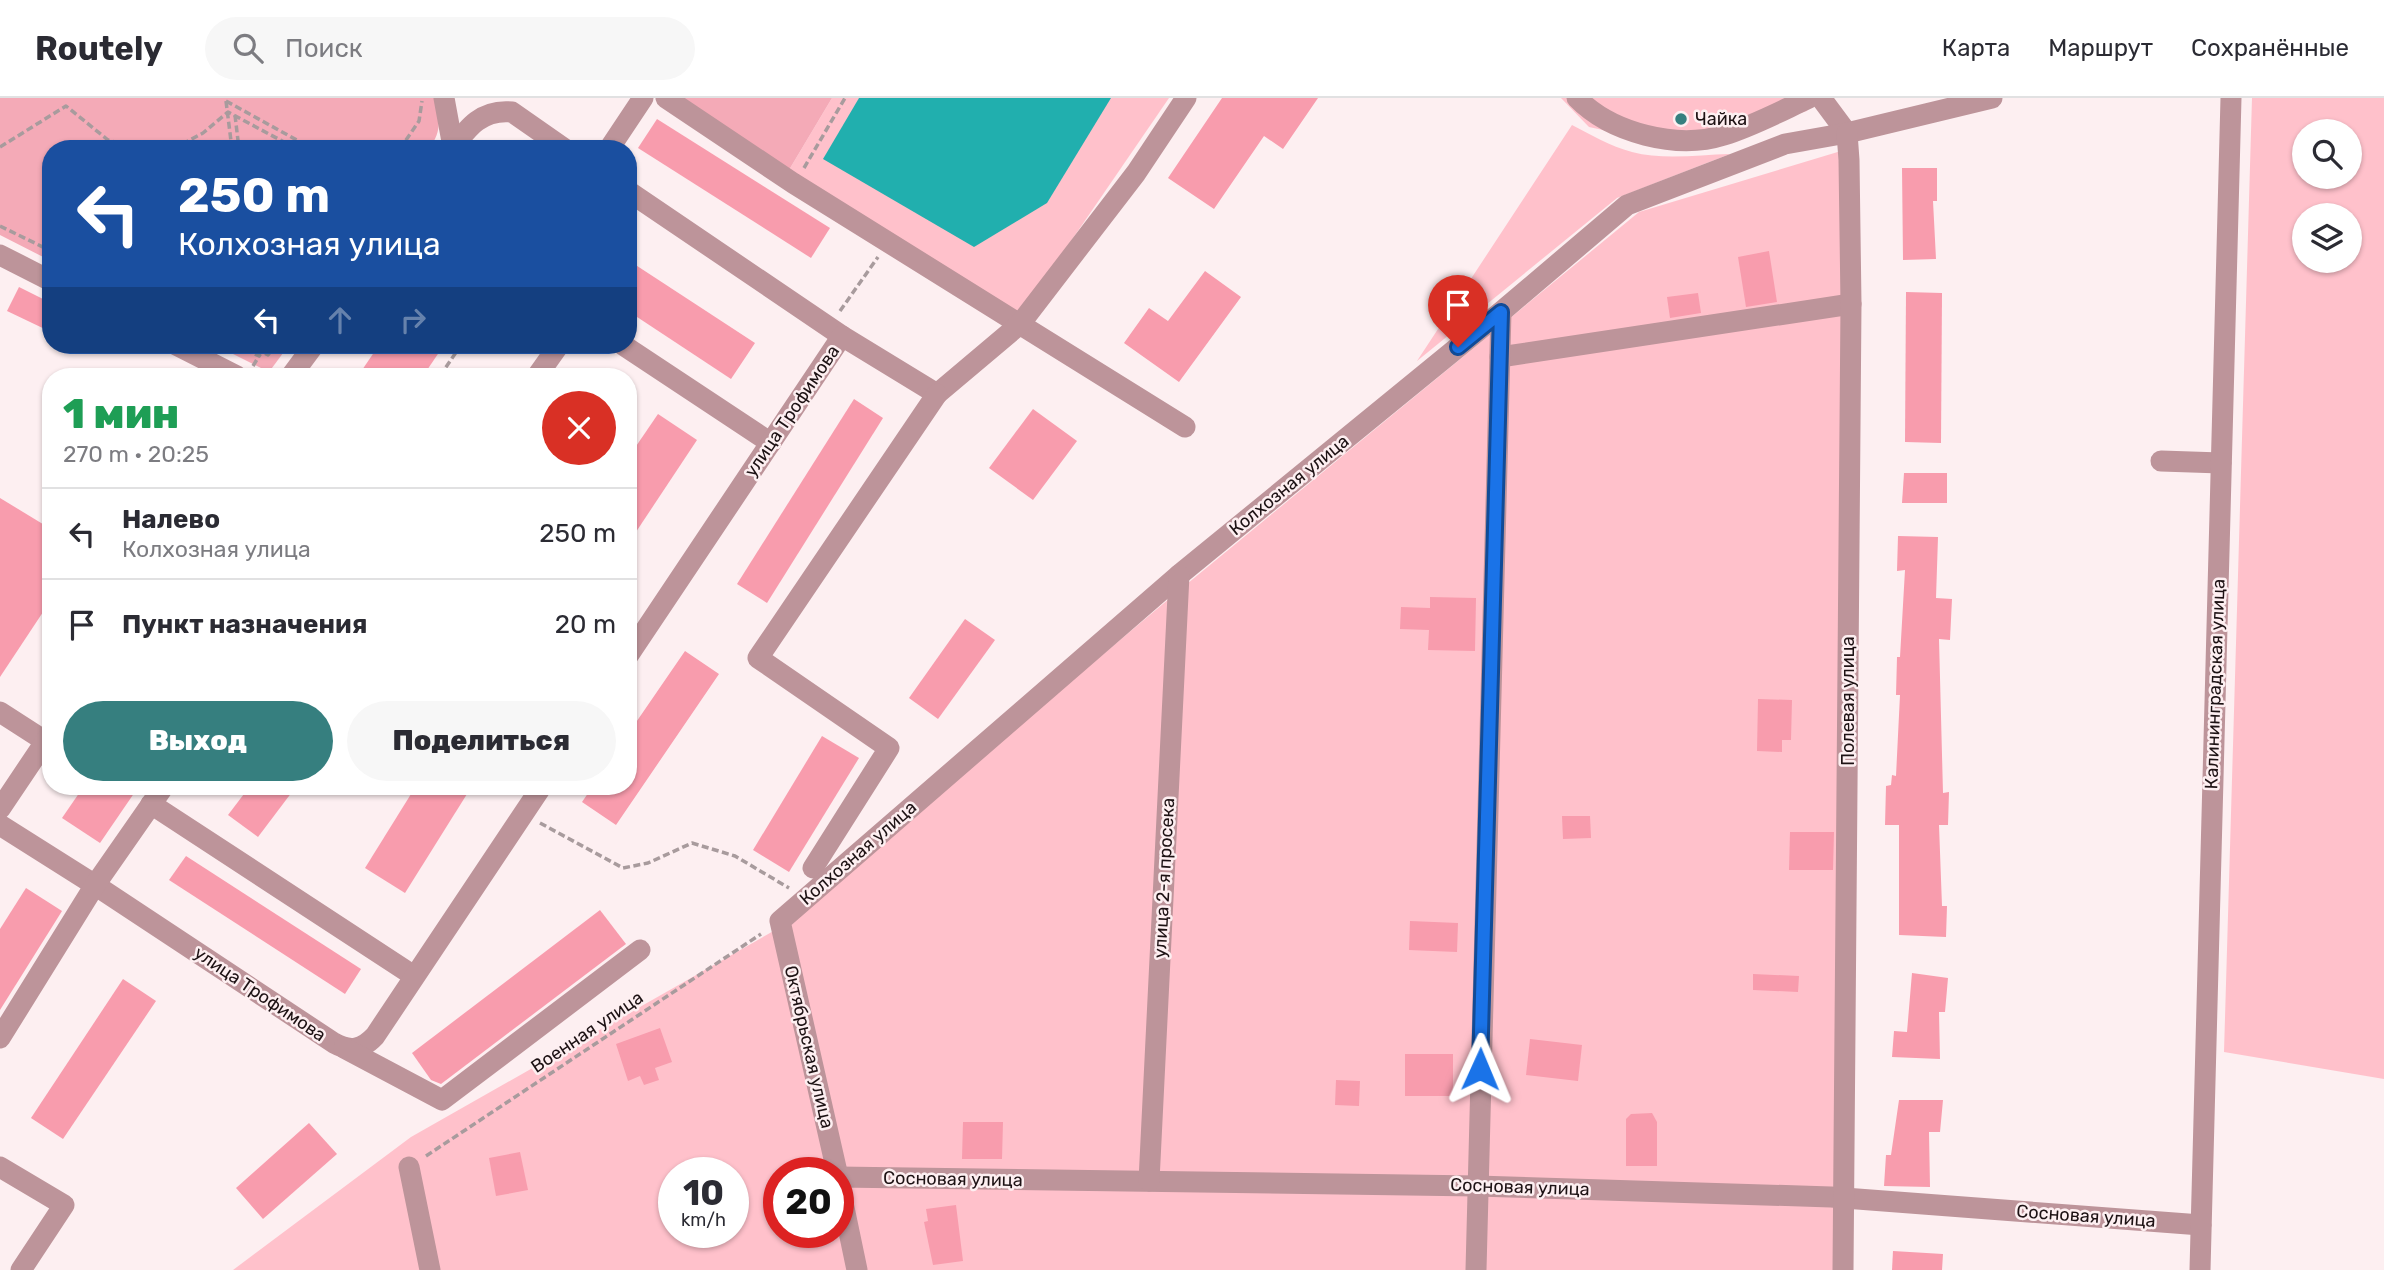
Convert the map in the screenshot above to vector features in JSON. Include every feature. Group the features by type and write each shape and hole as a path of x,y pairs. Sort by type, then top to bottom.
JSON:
{"street":[{"path":"444,98 451,140"},
{"path":"615,140 643,98"},
{"path":"666,98 793,183 1185,427"},
{"path":"813,867 889,748 758,659 937,394 1020,324 1136,173 1186,98"},
{"path":"1577,98 1603,118 1632,132 1656,139 1721,136 1809,98"},
{"path":"1821,98 1847,133"},
{"name":"Колхозная улица","path":"780,921 1179,575 1501,312 1627,205 1785,144 1847,133 1992,98"},
{"name":"Калининградская улица","path":"2200,1270 2230,499 2221,463 2231,98"},
{"path":"458,140 471,123 486,114 503,111 512,112 552,140"},
{"name":"Полевая улица","path":"1843,1270 1851,304 1847,133"},
{"path":"637,197 842,336"},
{"path":"0,255 42,276"},
{"path":"1500,357 1851,304"},
{"path":"1476,1270 1501,312"},
{"name":"улица Трофимова","path":"637,643 842,336 937,394"},
{"path":"200,354 237,368"},
{"path":"637,354 771,443"},
{"path":"2161,461 2221,463"},
{"name":"улица 2-я просека","path":"1149,1181 1179,575"},
{"path":"0,712 42,734"},
{"path":"0,809 42,746"},
{"path":"0,1038 95,885 158,795"},
{"name":"улица Трофимова","path":"0,825 344,1048 356,1049 367,1045 536,795"},
{"path":"151,804 414,976"},
{"name":"Октябрьская улица","path":"780,921 834,1157"},
{"path":"344,1048 442,1100 640,950"},
{"path":"0,1167 64,1205 21,1270"},
{"path":"409,1167 430,1270"},
{"name":"Сосновая улица","path":"854,1176 1477,1186 1844,1198 2201,1225"},
{"name":"Октябрьская улица","path":"853,1248 857,1270"}],"path":[{"path":"406,140 419,121 423,98"},
{"path":"804,168 845,98"},
{"path":"231,140 226,101 297,140"},
{"path":"0,147 66,106 108,140"},
{"path":"228,112 281,140"},
{"path":"190,140 203,133 228,112"},
{"path":"236,115 238,140"},
{"path":"0,226 42,247"},
{"path":"842,336 834,320 889,241"},
{"path":"248,368 260,354 269,354"},
{"path":"523,813 623,868 648,863 692,843 735,856 791,889 813,867"},
{"name":"Военная улица","path":"409,1167 780,921"}],"shaded area":[{"path":"0,98 434,98 439,124 434,140 42,140 42,256 0,235"},
{"path":"681,98 832,98 789,170"},
{"path":"832,98 1169,98 1021,314 789,170"},
{"name":"Чайка","path":"1561,98 1812,98 1807,111 1686,148 1589,127"},
{"path":"2252,98 2384,98 2384,1079 2224,1052"},
{"path":"1572,125 1632,152 1655,156 1730,154 1617,198 1417,361"},
{"path":"1841,151 1847,386 1833,1270 233,1270 411,1137 800,916 940,791 1639,212"},
{"path":"233,354 282,354 272,368 261,368"}],"water":[{"path":"859,98 1111,98 1047,203 974,247 823,159"}],"building":[{"path":"1222,98 1318,98 1283,149 1264,136 1214,209 1168,178"},
{"path":"657,119 830,228 811,258 638,148"},
{"path":"1902,168 1937,168 1937,201 1933,201 1936,259 1903,260"},
{"path":"1769,251 1777,302 1746,307 1738,257"},
{"path":"637,266 755,343 731,379 637,317"},
{"path":"1205,271 1241,297 1179,382 1124,343 1149,308 1168,321"},
{"path":"19,287 42,298 42,328 7,311"},
{"path":"1906,292 1942,293 1941,443 1905,442"},
{"path":"1698,293 1701,313 1670,318 1667,297"},
{"path":"373,354 438,354 428,368 363,368"},
{"path":"854,399 883,418 767,603 737,584"},
{"path":"1033,409 1077,441 1033,500 989,468"},
{"path":"658,414 697,440 637,530 637,445"},
{"path":"1904,473 1947,473 1947,503 1902,503"},
{"path":"0,498 42,524 42,614 0,677"},
{"path":"1898,536 1938,537 1936,598 1952,599 1950,640 1939,639 1943,793 1949,792 1948,825 1939,825 1942,906 1947,906 1946,937 1899,935 1899,825 1885,825 1886,786 1891,785 1892,775 1896,776 1900,695 1896,695 1897,657 1900,657 1905,570 1897,571"},
{"path":"1430,597 1476,598 1475,651 1428,650 1429,630 1400,629 1401,607 1430,608"},
{"path":"965,619 995,640 938,719 909,698"},
{"path":"685,651 719,674 637,794 637,721"},
{"path":"1758,699 1792,700 1791,740 1782,740 1782,752 1757,751"},
{"path":"822,736 859,758 789,872 753,850"},
{"path":"78,795 133,795 100,843 62,818"},
{"path":"243,795 290,795 258,837 228,815"},
{"path":"410,795 466,795 405,893 365,868"},
{"path":"587,795 636,795 616,825 582,802"},
{"path":"1562,816 1590,816 1591,838 1563,839"},
{"path":"1790,832 1834,832 1833,870 1789,870"},
{"path":"186,856 361,969 345,994 169,880"},
{"path":"26,888 62,911 0,1010 0,929"},
{"path":"600,910 626,944 441,1084 431,1080 412,1053"},
{"path":"1410,921 1458,923 1457,952 1409,950"},
{"path":"1912,973 1948,978 1945,1012 1939,1012 1940,1059 1892,1057 1894,1031 1907,1032"},
{"path":"1753,974 1799,976 1798,992 1753,990"},
{"path":"123,979 156,1001 63,1139 31,1118"},
{"path":"660,1028 672,1062 655,1068 659,1080 644,1085 640,1076 628,1081 616,1044"},
{"path":"1530,1039 1582,1045 1578,1081 1526,1075"},
{"path":"1405,1054 1453,1054 1453,1096 1405,1096"},
{"path":"1336,1080 1360,1081 1359,1106 1335,1105"},
{"path":"1899,1100 1943,1100 1940,1132 1929,1132 1930,1187 1884,1186 1886,1155 1891,1155"},
{"path":"1652,1113 1657,1122 1657,1166 1626,1166 1626,1119 1631,1114"},
{"path":"963,1122 1003,1122 1002,1159 962,1159"},
{"path":"309,1123 337,1154 263,1219 236,1188"},
{"path":"520,1152 528,1190 496,1196 489,1158"},
{"path":"956,1205 963,1261 933,1265 924,1222 928,1221 926,1209"},
{"path":"1893,1251 1943,1254 1942,1270 1892,1270"}],"place":[{"name":"Чайка","path":"1681,119"}],"route":[{"path":"1458,347 1501,312 1480,1069"}]}
